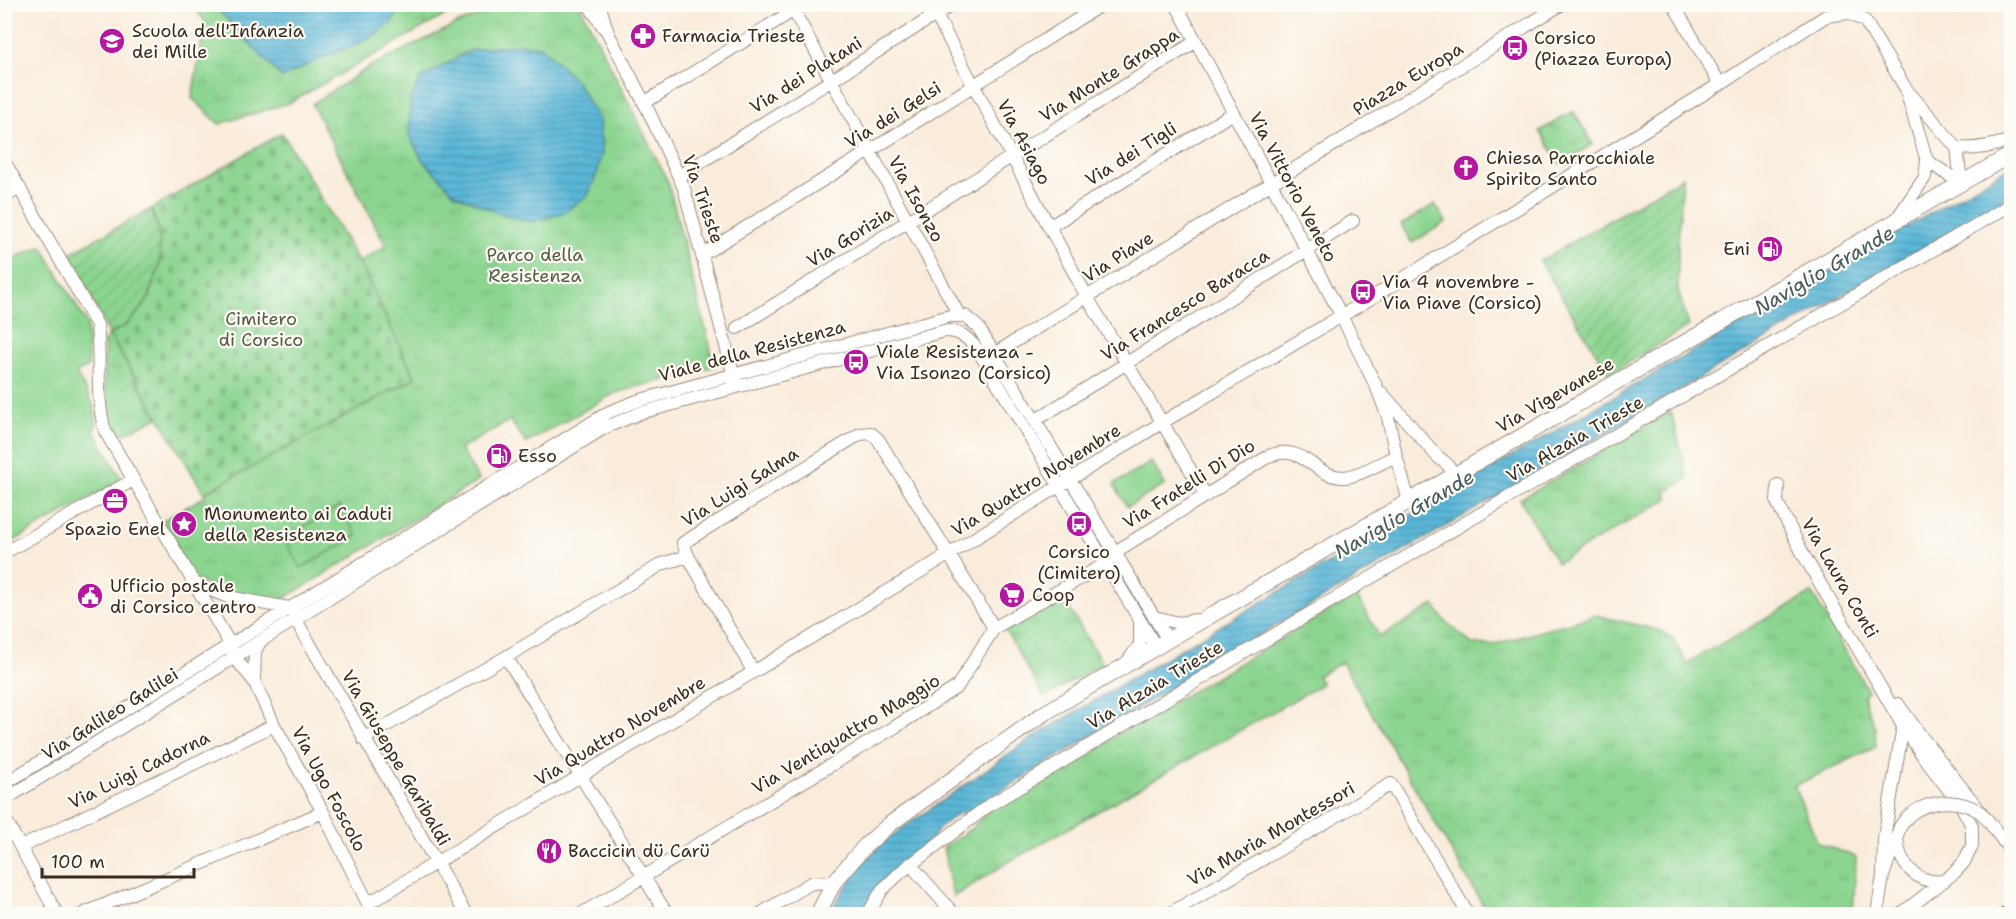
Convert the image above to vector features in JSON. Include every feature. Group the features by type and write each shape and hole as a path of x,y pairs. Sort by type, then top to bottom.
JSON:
{"main road":[{"name":"Via Vigevanese","path":"818,915 834,882 865,846 890,824 1043,714 2012,153"}],"street":[{"name":"Via Trieste","path":"588,4 594,16 608,33"},
{"name":"Via Trieste","path":"599,4 608,33 679,176 703,254 737,387"},
{"name":"Via dei Platani","path":"679,176 832,80 933,10 952,4"},
{"name":"Via dei Gelsi","path":"703,254 1102,4"},
{"name":"Via Vittorio Veneto","path":"1176,4 1341,315 1377,388 1388,417 1409,501"},
{"name":"Piazza Europa","path":"1271,183 1562,4"},
{"path":"1673,4 1720,84 1826,16 1848,13 1865,21 1906,89 1957,148 1960,183"},
{"path":"644,103 796,6"},
{"name":"Via Isonzo","path":"796,6 832,80 959,315"},
{"name":"Via Asiago","path":"933,10 1087,297 1206,496"},
{"name":"Via Monte Grappa","path":"1012,157 1195,42"},
{"name":"Via Quattro Novembre","path":"371,909 436,863 948,555 1720,84"},
{"path":"1896,220 1924,177 1928,161 1906,89"},
{"name":"Via dei Tigli","path":"1049,227 1233,113"},
{"path":"1957,148 1987,147 2012,140"},
{"name":"Via Gorizia","path":"737,328 1012,157"},
{"name":"Via Ugo Foscolo","path":"4,161 97,325 98,384 105,431 230,644 235,658 254,681 274,725 323,812 371,909"},
{"path":"1928,161 1960,183"},
{"name":"Via Piave","path":"984,360 1271,183"},
{"path":"4,197 20,188"},
{"name":"Via Alzaia Trieste","path":"868,915 882,890 910,864 998,800 1324,605 2012,204"},
{"name":"Via Francesco Baracca","path":"1036,420 1353,221"},
{"path":"959,315 975,322 996,353 1154,617 1162,644"},
{"name":"Viale della Resistenza","path":"230,644 292,614 501,484 609,412 637,401 917,324 959,315"},
{"name":"Viale della Resistenza","path":"501,484 623,419 640,413 944,331 956,332 966,337 984,360 1138,616 1162,644"},
{"name":"Via Vittorio Veneto","path":"1377,388 1437,456 1448,465 1454,475"},
{"name":"Via Luigi Salma","path":"363,739 662,564 688,556 683,543 860,434 871,433 878,439 993,628"},
{"name":"Via Fratelli Di Dio","path":"1107,563 1115,552 1277,452 1288,451 1342,477 1353,475 1396,456"},
{"path":"4,553 133,480"},
{"name":"Via Laura Conti","path":"1778,485 1777,502 1803,554 1881,686"},
{"path":"688,556 753,671"},
{"name":"Via Ventiquattro Maggio","path":"581,915 895,727 957,687 993,628 1107,563"},
{"path":"193,584 228,597 292,614"},
{"name":"Viale della Resistenza","path":"235,658 260,642 292,614"},
{"name":"Via Giuseppe Garibaldi","path":"292,614 466,915"},
{"path":"1154,617 1174,623 1184,623 1214,614"},
{"path":"1125,666 1140,644 1141,631 1138,616"},
{"name":"Via Ugo Foscolo","path":"254,681 255,651 260,642"},
{"name":"Via Galileo Galilei","path":"4,784 230,644"},
{"path":"506,657 667,915"},
{"name":"Via Galileo Galilei","path":"4,800 235,658"},
{"path":"1881,686 1903,726 1925,759 1962,807 1973,830 1972,846 1968,857 1955,872 1901,915"},
{"path":"1881,686 1903,709 1924,740 2012,853"},
{"name":"Via Luigi Cadorna","path":"21,848 274,725"},
{"path":"1877,915 1883,876 1884,838 1903,726"},
{"name":"Via Maria Montessori","path":"1169,915 1391,784 1468,915"},
{"path":"1883,876 1898,831 1911,813 1921,807 1938,803 1966,806 1981,812"},
{"path":"83,915 323,812"},
{"path":"4,817 57,915"},
{"path":"1898,831 1900,857 1910,871 1926,880 1944,881"},
{"path":"910,864 954,915"},
{"path":"760,915 811,883 834,882"}],"green space":[{"path":"457,4 458,8 289,103 219,124 192,98 205,21 192,5"},
{"name":"Parco della Resistenza","path":"512,5 580,5 668,182 715,366 615,393 526,443 510,420 460,449 479,480 277,603 224,592 192,578 163,520 206,496 204,493 415,378 359,262 386,246 312,104 371,66 461,22"},
{"path":"1573,111 1593,144 1560,164 1540,131"},
{"name":"Cimitero di Corsico","path":"282,133 359,262 415,378 204,493 109,334 127,325 147,301 160,265 159,231 151,209"},
{"path":"1683,177 1678,240 1678,291 1689,326 1609,374 1540,261"},
{"path":"1435,204 1446,222 1412,243 1401,225"},
{"path":"151,209 159,231 160,264 147,301 127,325 109,334 70,253"},
{"path":"42,246 87,324 88,367 76,373 94,406 97,425 93,429 120,476 119,481 5,546 5,262"},
{"path":"109,334 158,417 116,438 105,419 104,342"},
{"path":"1671,412 1688,479 1665,492 1669,498 1557,563 1520,499"},
{"path":"1152,462 1165,485 1127,507 1114,484"},
{"path":"340,506 357,536 301,568 284,538"},
{"path":"1812,593 1868,691 1863,697 1875,727 1876,747 1794,786 1818,843 1856,857 1853,914 1488,914 1342,662 1317,676 1322,684 1005,864 953,897 943,847 971,829 989,810 1356,595 1380,637 1434,605 1444,620 1472,644 1492,645 1596,615 1661,631 1672,638 1687,663"},
{"path":"1061,595 1103,664 1044,697 1006,631"}],"water":[{"path":"214,5 402,5 397,15 380,32 282,78"},
{"path":"518,44 541,46 576,81 599,120 602,153 588,195 565,212 531,222 501,214 455,194 422,159 409,136 410,101 421,78 471,50"},
{"path":"2011,166 2011,196 1190,676 964,814 959,813 941,826 932,838 888,876 864,914 831,914 834,905 861,864 891,836 1032,738 1179,650"}],"railway":[{"path":"1996,914 2012,904"}],"place":[{"name":"Farmacia Trieste","path":"643,36"},
{"name":"Scuola dell'Infanzia dei Mille","path":"112,41"},
{"name":"Corsico (Piazza Europa)","path":"1515,48"},
{"name":"Chiesa Parrocchiale Spirito Santo","path":"1466,168"},
{"name":"Eni","path":"1770,249"},
{"name":"Via 4 novembre - Via Piave (Corsico)","path":"1363,292"},
{"name":"Viale Resistenza - Via Isonzo (Corsico)","path":"856,362"},
{"name":"Esso","path":"499,456"},
{"name":"Spazio Enel","path":"115,501"},
{"name":"Monumento ai Caduti della Resistenza","path":"184,524"},
{"name":"Corsico (Cimitero)","path":"1079,524"},
{"name":"Coop","path":"1012,595"},
{"name":"Ufficio postale di Corsico centro","path":"90,596"},
{"name":"Baccicin dü Carü","path":"549,851"}],"water label":[{"name":"Naviglio Grande","path":"1824,270"},
{"name":"Naviglio Grande","path":"1404,514"}]}
